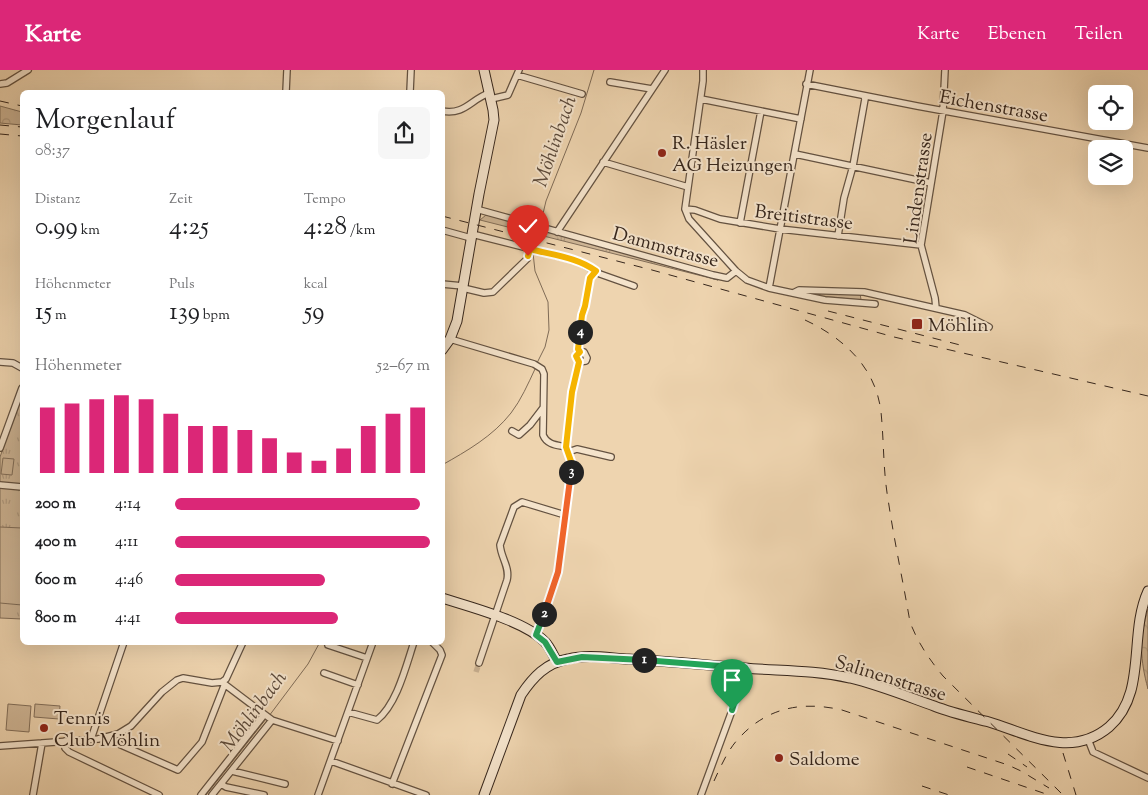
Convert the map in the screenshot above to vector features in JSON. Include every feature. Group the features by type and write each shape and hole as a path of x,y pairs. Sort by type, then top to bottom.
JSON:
{"street":[{"path":"0,84 7,84 28,70"},
{"path":"286,90 287,70"},
{"path":"410,90 411,70"},
{"path":"445,346 457,322 476,209 493,126 493,110 484,70"},
{"path":"557,232 665,70"},
{"path":"703,70 701,99 685,209 694,225 736,271"},
{"path":"769,288 810,70"},
{"name":"Lindenstrasse","path":"936,308 921,245 943,111 945,70"},
{"path":"445,111 459,112 481,96 506,96 518,72 582,94"},
{"path":"610,82 652,89"},
{"name":"Eichenstrasse","path":"806,84 1148,148"},
{"path":"838,236 844,198 853,166 864,96"},
{"path":"701,99 802,119"},
{"path":"740,223 761,111"},
{"path":"795,154 931,183"},
{"path":"603,162 688,187"},
{"name":"Dammstrasse","path":"476,209 714,276 727,278 736,271 747,280 769,288 825,300 875,304"},
{"name":"Breitistrasse","path":"685,209 740,223 921,245"},
{"path":"445,231 578,261 600,274 634,286"},
{"path":"445,284 484,293 493,292 527,259 533,250"},
{"path":"536,635 558,572 572,464 567,449 572,392 579,362 586,361 587,358 584,352 580,352 578,349 582,313 590,278 596,271"},
{"path":"792,293 800,290 857,290 965,315 989,327"},
{"path":"450,339 535,365 542,369 544,374 544,438 550,444 567,449 577,449 611,457"},
{"path":"0,362 13,363 20,367"},
{"path":"0,448 20,393"},
{"path":"512,431 519,435 530,425 543,408"},
{"path":"0,485 20,487"},
{"path":"479,663 496,616 508,574 500,552 500,545 514,507 522,502 566,514"},
{"name":"Salinenstrasse","path":"557,662 582,657 801,670 844,677 879,686 939,708 991,723 1036,739 1068,743 1102,732 1113,723 1130,698 1134,681 1140,614 1148,591"},
{"path":"445,599 496,616 536,635 545,642 557,662 544,668 531,680 521,695 484,795"},
{"path":"91,740 123,645"},
{"path":"110,736 112,741 178,770 202,742 223,684 229,675 242,645"},
{"path":"328,645 367,658"},
{"path":"318,795 372,645"},
{"path":"348,712 377,720 388,711 413,645"},
{"path":"392,784 442,655 435,645"},
{"path":"701,795 737,697 745,668"},
{"path":"324,673 358,685"},
{"path":"0,746 91,740 118,734 131,726 162,692 177,680 183,678 223,684 272,720 338,741"},
{"path":"201,795 264,715"},
{"path":"212,795 272,720"},
{"path":"1088,738 1093,752 1148,778"},
{"path":"64,741 65,748 69,752 160,795"},
{"path":"33,795 42,743"},
{"path":"331,762 426,795"},
{"path":"232,771 285,784"},
{"path":"221,784 226,787 264,795"}],"green space":[{"path":"0,106 20,111 20,125 0,123"},
{"path":"486,215 501,218 718,280 480,220"},
{"path":"810,293 860,293 861,300 820,296"},
{"path":"20,402 20,619 0,618 0,457"},
{"path":"3,458 14,459 12,475 1,474"},
{"path":"0,527 20,528 20,605 0,603"},
{"path":"1148,609 1148,689 1143,668 1142,640"},
{"path":"8,704 31,706 29,732 6,730"},
{"path":"35,704 60,706 59,719 34,717"}],"waterway":[{"name":"Möhlinbach","path":"541,222 546,201 581,113 594,70"},
{"name":"Möhlinbach","path":"533,253 535,271 548,302 549,330 545,347 537,363"},
{"name":"Möhlinbach","path":"445,463 479,442 504,421 518,403 535,369"},
{"name":"Möhlinbach","path":"269,716 308,664 318,645"},
{"name":"Möhlinbach","path":"206,795 266,719"}],"tunnel":[{"path":"476,672 479,663"}],"railway":[{"path":"0,101 20,106"},
{"path":"0,125 20,127"},
{"path":"0,134 20,136"},
{"path":"445,217 652,270 894,337 1148,396"},
{"path":"828,311 964,346"},
{"path":"805,320 833,336 856,356 865,368 878,396 881,412 886,488 893,530 910,622 920,644 943,676 1063,795"},
{"path":"714,781 732,747 751,727 774,713 787,709 814,706 842,710 1008,765 1049,788"},
{"path":"1063,753 1076,795"},
{"path":"1008,754 1027,767"},
{"path":"967,767 1049,795"},
{"path":"922,786 949,795"}],"place":[{"name":"R. Häsler AG Heizungen","path":"662,153"},
{"name":"Möhlin","path":"917,324"},
{"name":"Tennis Club Möhlin","path":"44,728"},
{"name":"Saldome","path":"779,758"}],"route":[{"path":"528,256 530,249 549,253 578,261 596,271 590,278 582,313 578,349 580,352 576,356 579,362 572,392 566,447 572,464 558,572 536,635 545,642 557,662 569,658 582,657 688,662 745,668 732,710"}]}
